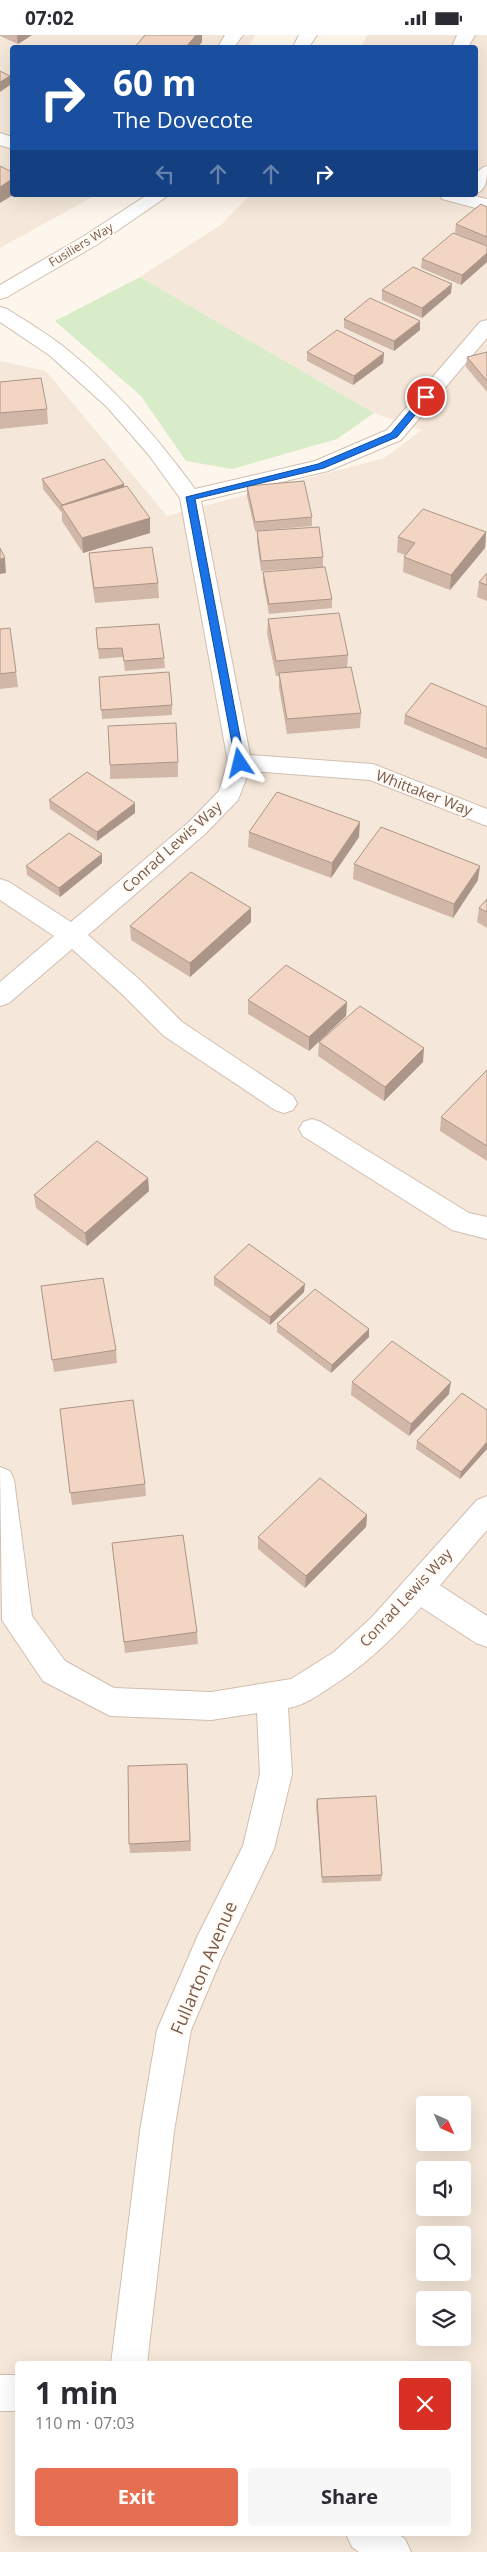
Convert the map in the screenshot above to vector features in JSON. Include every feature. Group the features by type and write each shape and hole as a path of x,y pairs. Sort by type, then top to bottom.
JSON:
{"street":[{"path":"478,181 487,172"},
{"path":"138,197 154,200"},
{"path":"471,197 487,205"},
{"name":"Fusiliers Way","path":"0,293 154,200"},
{"name":"Conrad Lewis Way","path":"0,313 56,351 114,403 155,449 190,497 240,763 230,794 197,828 0,996"},
{"path":"190,497 321,466 394,435 487,326"},
{"name":"Whittaker Way","path":"240,763 373,772 487,818"},
{"path":"0,888 72,935 131,987 173,1029 284,1103"},
{"path":"312,1129 462,1222 487,1228"},
{"name":"Conrad Lewis Way","path":"0,1480 17,1620 54,1671 110,1702 211,1706 296,1692 345,1662 384,1627 487,1509"},
{"path":"418,1588 487,1633"},
{"name":"Fullarton Avenue","path":"129,2361 157,2131 174,2030 210,1946 258,1849 276,1774 272,1696"},
{"path":"0,2393 15,2393"},
{"path":"368,2536 392,2552"}],"shaded area":[{"path":"0,35 255,35 249,45 10,45 10,197 92,197 0,248"},
{"path":"367,35 487,35 487,2552 0,2552 0,361 46,371 167,516 384,458 422,430 374,413 140,277 222,224 248,197 478,197 478,45 362,45"}],"green space":[{"path":"140,277 374,413 337,439 232,469 186,461 141,396 55,321"}],"building":[{"path":"145,35 196,35 188,45 137,45"},
{"path":"0,71 10,76 0,82"},
{"path":"0,166 10,171 10,180 0,187"},
{"path":"481,204 487,207 487,237 456,224"},
{"path":"453,233 487,246 487,253 462,275 422,259"},
{"path":"413,267 452,284 422,308 382,290"},
{"path":"370,298 420,321 394,341 344,319"},
{"path":"337,330 384,353 354,376 307,352"},
{"path":"487,352 487,381 467,357"},
{"path":"41,378 47,409 0,413 0,382"},
{"path":"104,459 124,484 62,505 42,479"},
{"path":"304,481 312,517 255,522 247,486"},
{"path":"127,486 150,518 82,538 61,506"},
{"path":"423,509 486,532 451,575 404,557 415,543 398,537"},
{"path":"319,527 323,557 261,561 257,531"},
{"path":"152,547 158,583 94,588 89,553"},
{"path":"0,548 5,558 0,559"},
{"path":"325,567 332,599 269,604 263,572"},
{"path":"487,573 487,585 479,582"},
{"path":"339,613 348,655 276,661 268,619"},
{"path":"159,624 164,658 124,661 122,648 98,649 96,628"},
{"path":"10,628 16,672 0,674 0,629"},
{"path":"351,667 361,713 287,719 279,673"},
{"path":"169,672 172,705 101,710 99,677"},
{"path":"431,683 487,707 487,749 405,715"},
{"path":"176,723 178,762 110,765 108,726"},
{"path":"87,772 135,803 97,832 49,800"},
{"path":"277,792 360,822 332,863 249,832"},
{"path":"381,827 480,866 454,904 354,864"},
{"path":"69,833 102,854 59,888 26,866"},
{"path":"191,872 251,908 190,963 130,926"},
{"path":"487,899 487,912 479,908"},
{"path":"286,965 347,1002 309,1037 248,1000"},
{"path":"360,1006 424,1048 385,1087 319,1042"},
{"path":"487,1070 487,1146 441,1117"},
{"path":"97,1141 148,1178 85,1233 34,1195"},
{"path":"249,1244 305,1284 270,1317 214,1277"},
{"path":"103,1278 116,1350 52,1360 41,1286"},
{"path":"315,1289 369,1329 332,1365 277,1324"},
{"path":"392,1341 451,1382 411,1424 352,1382"},
{"path":"462,1393 487,1410 487,1442 461,1472 417,1441"},
{"path":"133,1400 145,1484 70,1493 60,1409"},
{"path":"320,1478 367,1515 306,1576 258,1537"},
{"path":"183,1535 197,1632 124,1642 112,1543"},
{"path":"187,1764 190,1841 129,1844 128,1766"},
{"path":"376,1796 382,1875 322,1877 317,1799"}],"route":[{"path":"240,763 190,497 321,466 394,435 426,397"}]}
